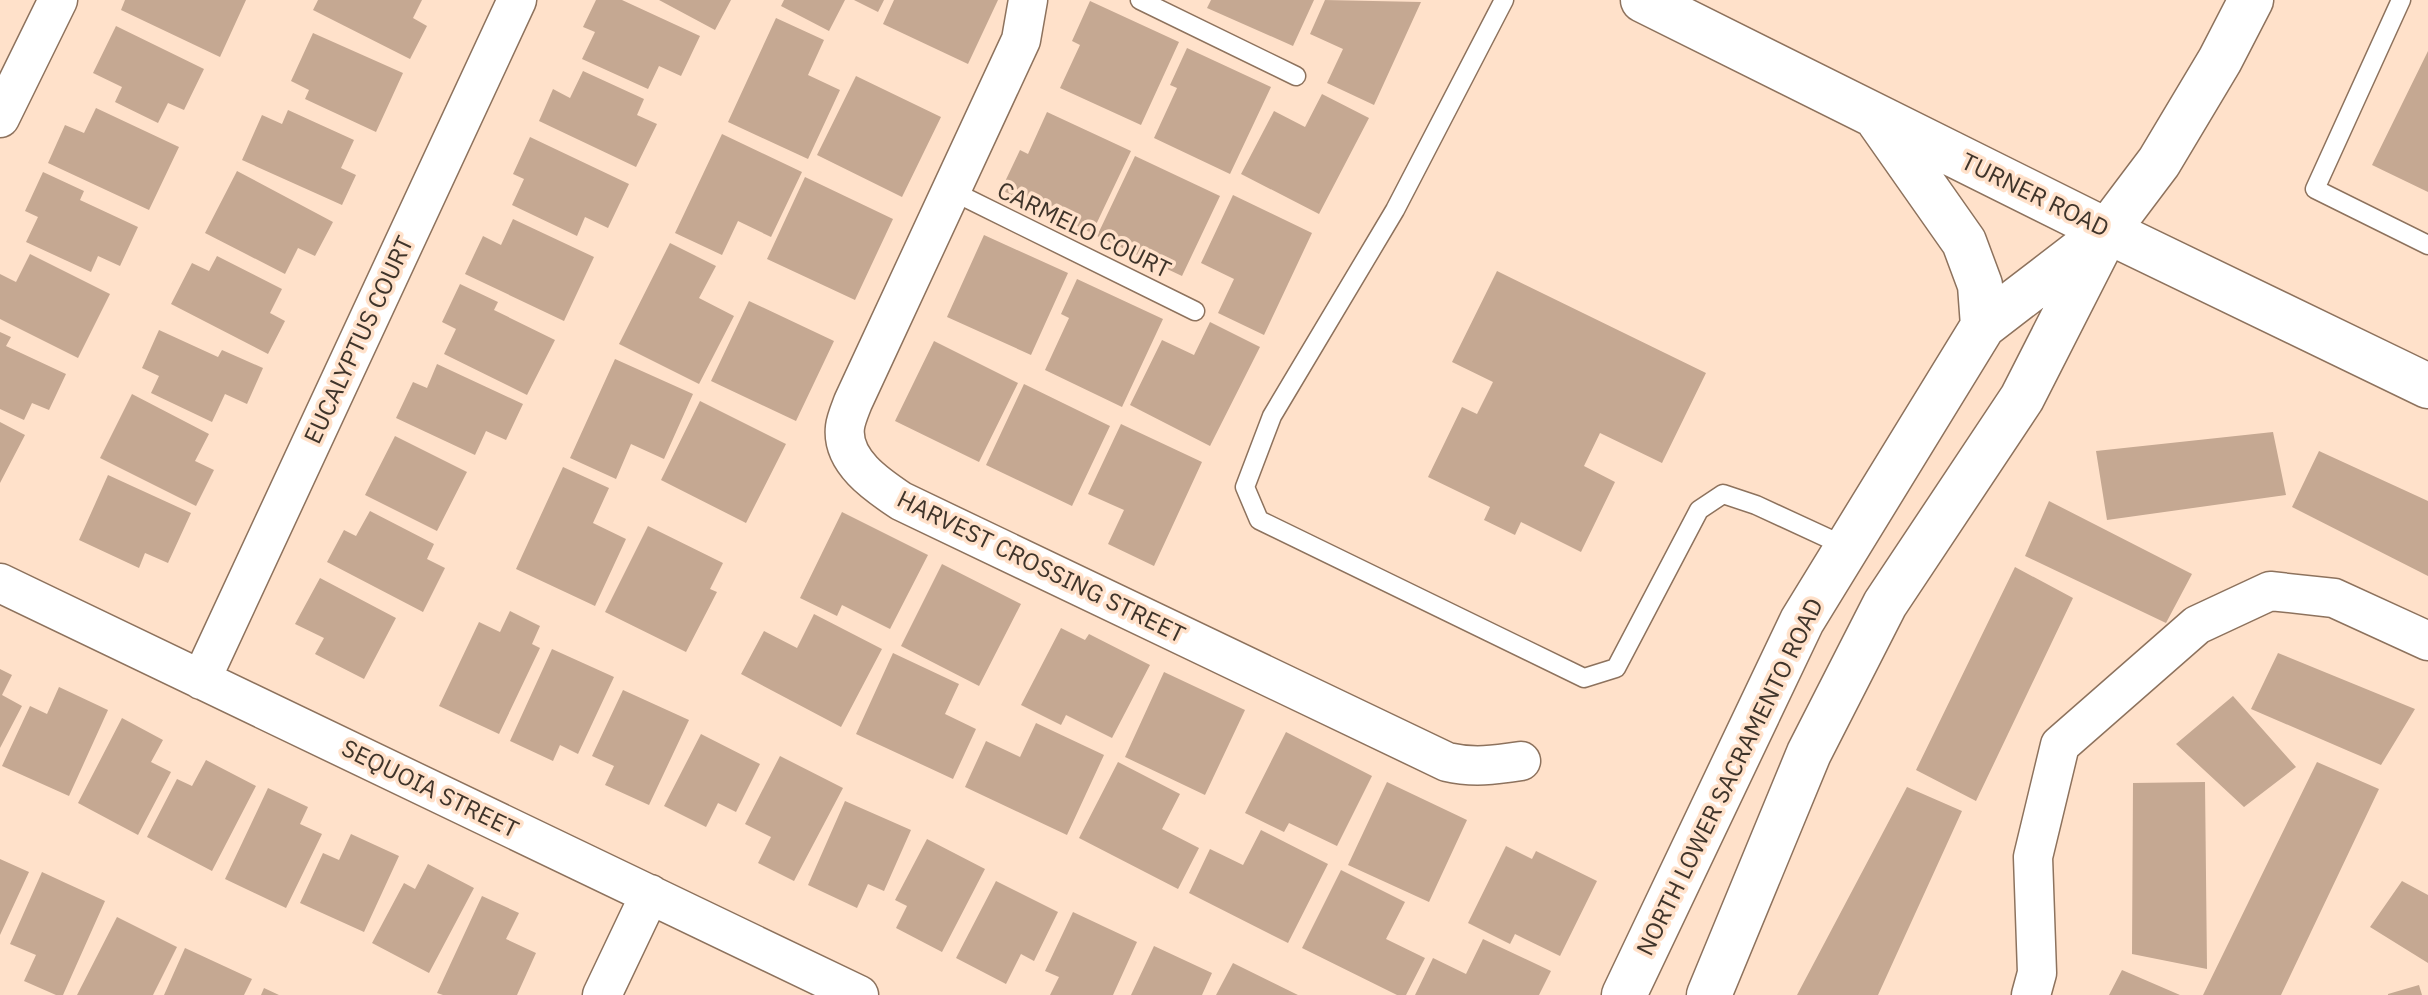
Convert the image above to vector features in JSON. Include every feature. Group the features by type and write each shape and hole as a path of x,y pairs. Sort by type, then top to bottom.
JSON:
{"main road":[{"name":"TURNER ROAD","path":"1643,0 2107,231 2428,386"},
{"path":"1709,995 1809,753 1885,604 2022,398 2107,231 2159,162 2220,60 2251,0"},
{"path":"1875,116 1964,242 1980,285 1983,326"},
{"name":"NORTH LOWER SACRAMENTO ROAD","path":"1624,995 1802,621 1983,326 2107,231"}],"street":[{"path":"0,118 58,0"},
{"name":"EUCALYPTUS COURT","path":"201,680 517,0"},
{"name":"HARVEST CROSSING STREET","path":"1028,0 1021,40 853,402 845,429 848,450 861,469 901,501 1447,762 1476,767 1521,761"},
{"name":"SEQUOIA STREET","path":"0,583 859,995"},
{"path":"2031,995 2037,973 2033,857 2060,745 2197,625 2270,591 2334,598 2428,641"},
{"path":"602,995 650,894"}],"lane":[{"path":"1140,0 1296,76"},
{"path":"1504,0 1395,210 1272,416 1245,487 1259,520 1584,678 1616,668 1699,510 1723,494 1756,505 1848,548"},
{"path":"2401,0 2315,189 2428,245"},
{"name":"CARMELO COURT","path":"952,191 1195,311"}],"building":[{"path":"125,0 246,0 220,57 121,10"},
{"path":"318,0 422,0 413,18 427,26 410,59 313,10"},
{"path":"596,0 622,0 700,36 681,76 659,66 648,89 582,59 595,32 583,27"},
{"path":"659,0 731,0 715,30"},
{"path":"784,0 845,0 829,31 781,6"},
{"path":"854,0 884,0 878,12"},
{"path":"894,0 998,0 968,64 883,24"},
{"path":"1211,0 1314,0 1293,46 1207,8"},
{"path":"1325,0 1421,2 1374,105 1327,83 1343,49 1310,34"},
{"path":"1090,1 1179,42 1141,125 1060,88 1080,45 1072,41"},
{"path":"776,18 824,40 808,75 840,90 808,159 728,122"},
{"path":"116,26 204,69 184,110 168,103 158,123 115,102 122,87 93,73"},
{"path":"313,33 403,73 376,132 305,99 309,90 291,81"},
{"path":"1187,48 1271,87 1230,174 1154,138 1177,88 1170,85"},
{"path":"2428,51 2428,192 2372,165"},
{"path":"583,71 644,99 637,115 657,124 636,167 539,121 553,89 570,98"},
{"path":"856,76 941,117 902,197 817,155"},
{"path":"1322,94 1369,118 1319,214 1241,174 1274,111 1305,127"},
{"path":"96,108 179,147 149,210 48,163 65,125 84,133"},
{"path":"288,110 354,140 341,168 356,175 342,205 242,160 262,115 282,124"},
{"path":"1047,112 1131,151 1092,233 1001,190 1020,150 1028,154"},
{"path":"722,134 802,172 771,237 738,221 722,255 675,233"},
{"path":"530,137 629,184 608,228 585,217 577,236 512,205 524,179 513,174"},
{"path":"1135,156 1220,196 1182,276 1097,236"},
{"path":"237,171 333,222 315,256 298,248 285,274 205,233"},
{"path":"43,172 84,191 80,200 138,227 120,266 98,256 91,272 26,242 38,217 25,211"},
{"path":"805,177 893,219 855,300 767,259"},
{"path":"1233,195 1312,233 1264,335 1218,313 1234,279 1201,263"},
{"path":"513,219 594,257 564,321 465,274 483,236 501,245"},
{"path":"984,235 1068,273 1031,355 947,317"},
{"path":"670,243 716,266 699,298 734,316 699,384 619,344"},
{"path":"30,254 110,294 78,358 0,319 0,274 16,282"},
{"path":"217,256 282,289 270,313 285,321 268,354 171,304 192,263 209,271"},
{"path":"1497,271 1706,373 1662,463 1600,433 1584,466 1615,482 1581,552 1521,522 1515,535 1484,520 1490,507 1428,477 1462,407 1477,414 1493,382 1452,362"},
{"path":"1077,279 1163,319 1122,407 1045,370 1069,318 1061,314"},
{"path":"460,284 498,302 494,310 555,340 527,395 444,354 456,329 442,322"},
{"path":"749,301 834,341 796,421 711,381"},
{"path":"1210,322 1260,347 1210,446 1130,405 1162,340 1194,355"},
{"path":"159,330 218,357 222,350 263,368 247,404 225,394 212,422 151,393 159,376 142,368"},
{"path":"0,332 11,337 6,346 66,374 49,410 32,403 24,420 0,409"},
{"path":"934,341 1018,383 979,462 895,421"},
{"path":"615,359 693,394 664,459 631,444 616,479 570,458"},
{"path":"437,364 523,404 506,440 486,431 475,455 396,418 413,382 427,388"},
{"path":"1024,384 1110,426 1072,506 986,465"},
{"path":"132,394 209,434 195,461 214,470 196,506 100,458"},
{"path":"700,401 786,444 746,523 661,480"},
{"path":"0,422 25,435 0,483"},
{"path":"1121,424 1202,462 1154,566 1108,544 1124,510 1088,494"},
{"path":"2273,432 2286,495 2107,520 2096,451"},
{"path":"395,436 467,472 437,531 365,495"},
{"path":"2319,451 2428,501 2428,576 2292,507"},
{"path":"563,467 609,488 593,523 626,539 595,606 516,569"},
{"path":"108,475 191,513 168,563 145,553 139,568 79,540"},
{"path":"2049,501 2192,574 2166,623 2025,556"},
{"path":"370,511 434,544 427,559 445,568 423,612 327,562 344,530 356,536"},
{"path":"842,512 928,555 890,629 842,605 837,616 800,598"},
{"path":"648,526 723,563 710,589 717,592 686,652 605,612"},
{"path":"942,564 1021,604 979,686 901,646"},
{"path":"2015,567 2073,598 1976,801 1916,770"},
{"path":"320,578 396,618 364,679 315,654 324,638 295,624"},
{"path":"510,611 540,626 532,644 540,648 499,734 439,706 479,622 500,632"},
{"path":"814,614 882,649 841,727 741,674 764,631 797,648"},
{"path":"1061,628 1085,640 1089,634 1150,665 1112,738 1066,715 1061,725 1021,705"},
{"path":"552,649 614,677 578,754 560,745 553,761 510,741"},
{"path":"893,653 959,684 945,714 976,729 953,779 856,734"},
{"path":"2278,653 2415,709 2381,765 2251,709"},
{"path":"0,669 12,675 2,695 22,706 0,748"},
{"path":"1164,672 1245,710 1205,795 1125,757"},
{"path":"59,687 108,710 69,796 2,766 30,706 47,714"},
{"path":"623,690 689,720 649,805 605,785 614,766 592,756"},
{"path":"2233,696 2296,767 2244,807 2176,744"},
{"path":"122,718 163,740 151,762 171,772 138,835 78,803"},
{"path":"1036,723 1104,755 1067,835 965,787 986,741 1020,757"},
{"path":"1286,732 1372,776 1337,846 1289,823 1284,832 1245,813"},
{"path":"701,734 760,764 736,812 718,803 706,827 664,806"},
{"path":"780,756 843,788 794,881 758,863 771,837 745,824"},
{"path":"206,760 256,786 212,871 147,837 177,779 192,786"},
{"path":"1118,762 1180,794 1162,829 1199,848 1178,889 1079,838"},
{"path":"2317,762 2379,789 2281,995 2203,995"},
{"path":"1387,782 1467,820 1429,902 1348,865"},
{"path":"2205,782 2207,969 2132,954 2133,783"},
{"path":"1907,787 1962,811 1878,995 1797,995"},
{"path":"268,788 308,807 300,824 322,834 286,908 225,879"},
{"path":"845,801 911,830 884,891 868,884 857,908 808,885"},
{"path":"1261,830 1328,864 1288,943 1189,893 1210,849 1243,865"},
{"path":"351,834 399,856 364,932 300,903 323,853 339,860"},
{"path":"927,839 985,869 942,952 896,928 907,906 895,900"},
{"path":"1506,846 1532,859 1536,851 1597,881 1560,956 1515,934 1510,944 1468,923"},
{"path":"0,859 29,872 0,935"},
{"path":"428,864 474,888 429,973 372,943 404,883 415,889"},
{"path":"1341,870 1405,902 1386,939 1425,958 1406,995 1397,995 1302,948"},
{"path":"42,872 105,901 63,995 24,981 36,955 10,944"},
{"path":"996,881 1058,912 1034,961 1021,954 1006,984 956,958"},
{"path":"2402,881 2428,895 2428,963 2370,927"},
{"path":"482,896 519,913 506,939 536,953 517,995 437,993"},
{"path":"1073,912 1137,942 1113,995 1050,995 1059,977 1045,971"},
{"path":"117,917 177,947 153,995 77,995"},
{"path":"1483,939 1551,971 1539,995 1415,995 1433,958 1466,974"},
{"path":"1154,946 1212,973 1202,995 1131,995"},
{"path":"185,948 252,979 244,995 164,995"},
{"path":"1233,963 1298,995 1216,995"},
{"path":"2122,970 2180,995 2109,995"},
{"path":"2419,985 2422,995 2388,995 2388,994"},
{"path":"264,988 279,995 261,995"}]}
